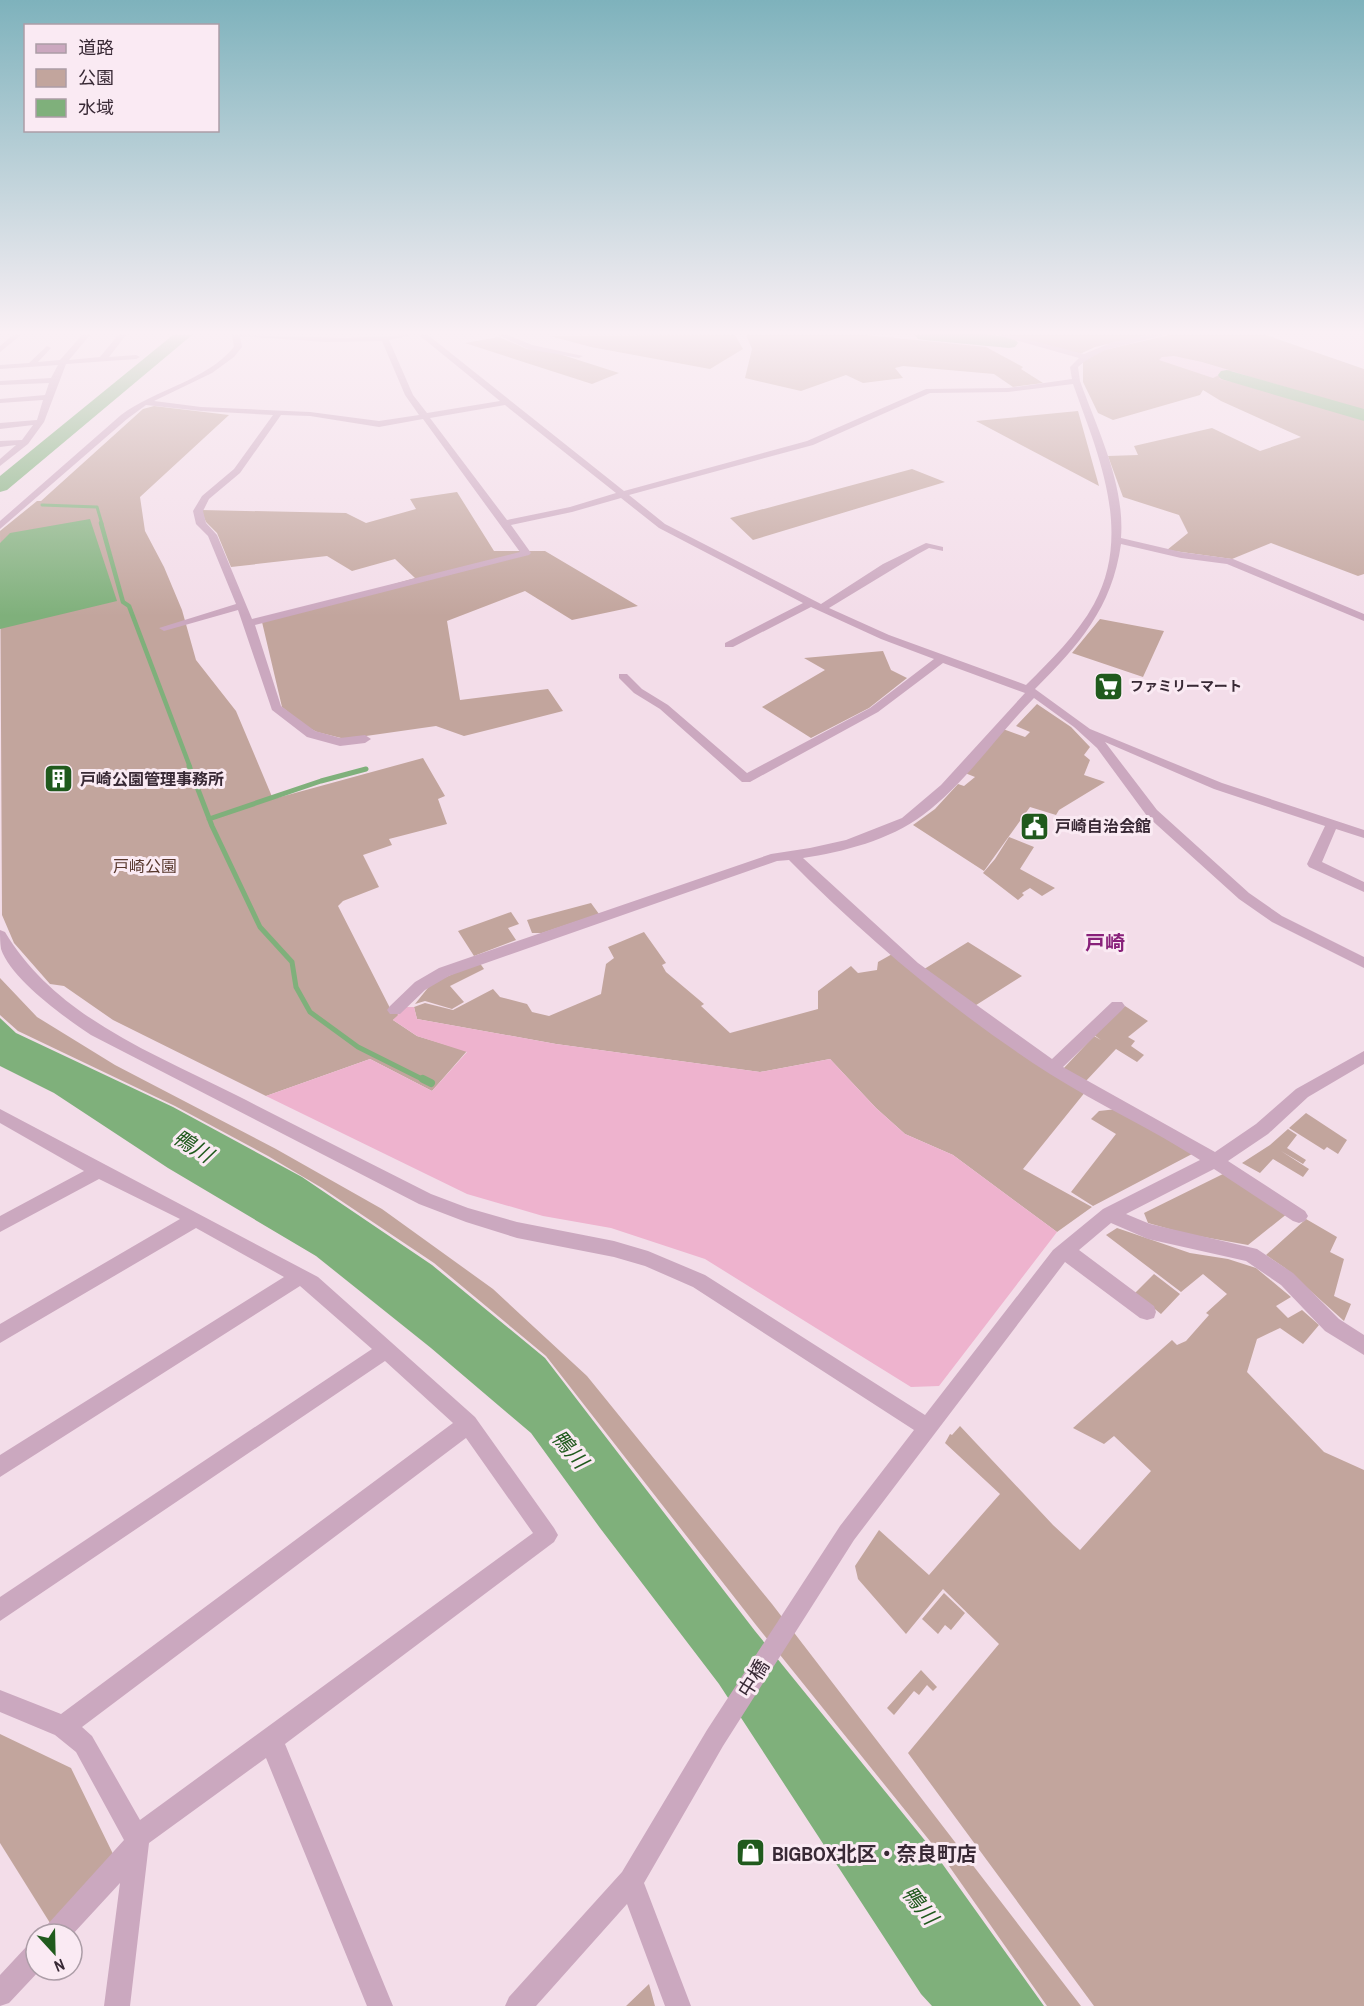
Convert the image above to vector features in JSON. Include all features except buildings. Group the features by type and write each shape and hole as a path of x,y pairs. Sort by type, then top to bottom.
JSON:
{"street":[{"path":"0,463 25,442 35,429"},
{"path":"0,526 111,429"},
{"path":"267,429 237,471 205,498 198,511 201,524 212,535 249,623 276,708 310,734 340,742 365,739"},
{"path":"249,623 525,553 433,429"},
{"path":"539,429 662,526 816,606 885,638 1030,691 1085,730 1101,745 1152,813 1214,871 1277,919 1364,963"},
{"path":"505,523 572,509 810,443 847,429"},
{"path":"395,1010 420,986 444,972 776,858 794,857 837,847 895,827 919,813 956,777 1045,673 1098,606 1108,586 1117,522 1108,479 1092,429"},
{"path":"0,444 25,442"},
{"path":"1116,540 1181,555 1229,561 1364,618"},
{"path":"729,645 816,606 920,549 929,545 940,549"},
{"path":"164,628 242,606"},
{"path":"623,676 638,691 664,707 746,778 874,710 941,659"},
{"path":"1085,730 1218,786 1364,834"},
{"path":"1332,824 1314,864 1364,887"},
{"path":"794,857 914,968 1053,1067 1215,1161 1299,1216"},
{"path":"0,935 24,970 56,1004 96,1031 425,1199 466,1215 517,1230 626,1252 699,1281 927,1427"},
{"path":"1053,1067 1117,1006"},
{"name":"中橋","path":"518,2006 631,1881 715,1738 847,1533 1059,1256 1109,1214 1215,1161 1262,1129 1302,1093 1364,1057"},
{"path":"4,1122 196,1219 312,1283 468,1424 547,1535 136,1842 66,1922"},
{"path":"0,1226 99,1172"},
{"path":"1109,1214 1148,1231 1251,1254 1287,1279 1332,1324 1364,1347"},
{"path":"0,1334 196,1219"},
{"path":"1066,1250 1147,1312"},
{"path":"0,1467 300,1276"},
{"path":"0,1610 386,1350"},
{"path":"63,1727 468,1424"},
{"path":"0,1701 63,1727 84,1744 136,1842 117,2006"},
{"path":"272,1740 380,2006"},
{"path":"631,1881 678,2006"},
{"path":"0,1994 24,1968"}],"green space":[{"name":"戸崎公園","path":"121,429 214,429 140,497 145,531 164,567 182,610 196,660 236,711 273,799 423,758 445,796 438,799 447,824 389,839 392,845 363,855 379,887 343,901 338,906 390,1008 399,1015 393,1020 417,1036 467,1051 432,1091 370,1059 266,1096 113,1020 64,986 50,984 14,943 2,915 0,531 37,501 41,501"},
{"path":"990,429 1083,429 1099,486"},
{"path":"1209,429 1260,451 1301,437 1282,429 1364,429 1364,574 1358,576 1271,543 1232,559 1167,550 1188,533 1179,515 1123,497 1108,456 1138,455 1134,446"},
{"path":"912,469 945,482 753,540 730,518"},
{"path":"457,492 494,551 545,551 638,606 572,620 525,591 447,621 460,700 548,689 563,711 464,736 436,726 345,739 317,732 305,726 282,707 262,622 415,578 395,559 352,571 327,556 231,567 217,533 206,522 201,510 346,513 366,523 416,509 410,499"},
{"path":"1100,619 1164,631 1143,677 1072,653"},
{"path":"883,651 891,670 907,678 869,708 811,738 762,707 825,670 804,658"},
{"path":"1037,704 1071,727 1090,747 1084,755 1090,760 1084,775 1105,782 1059,810 1056,815 1030,807 984,871 913,825 935,809 958,784 964,786 975,777 965,773 1003,729 1025,737 1030,732 1016,726"},
{"path":"1009,837 1034,847 1020,869 1055,888 1042,896 1030,888 1022,893 1024,895 1018,900 983,873"},
{"path":"591,903 599,914 542,933 532,933 527,920"},
{"path":"511,912 519,924 508,928 516,940 474,956 458,931"},
{"path":"644,932 666,963 662,965 666,972 704,1004 701,1006 730,1033 818,1009 818,991 851,966 858,973 877,970 878,962 894,953 1086,1091 1023,1169 1092,1207 1057,1232 953,1155 905,1134 876,1108 830,1059 760,1072 556,1044 417,1019 414,1007 425,1003 453,1010 493,989 500,997 527,1004 532,1012 549,1016 601,994 606,964 614,958 608,947"},
{"path":"968,942 1022,976 973,1007 921,971"},
{"path":"479,962 484,969 450,986 464,1002 452,1009 425,1001 415,1004 431,984"},
{"path":"0,978 37,1017 115,1065 276,1149 382,1209 493,1289 587,1376 772,1604 1081,2006 1047,2006 942,1856 756,1625 546,1356 434,1263 322,1188 175,1106 18,1031 0,1015"},
{"path":"1125,1006 1148,1021 1128,1037 1135,1041 1131,1046 1144,1055 1137,1062 1116,1049 1085,1082 1063,1069 1094,1036 1101,1040 1094,1035"},
{"path":"1117,1109 1192,1154 1093,1206 1071,1192 1116,1134 1091,1119 1099,1111"},
{"path":"1306,1113 1347,1140 1338,1154 1327,1147 1324,1150 1289,1128"},
{"path":"1288,1129 1297,1135 1287,1148 1306,1160 1303,1164 1281,1151 1309,1169 1303,1177 1273,1159 1260,1173 1242,1163 1270,1145"},
{"path":"1225,1173 1288,1213 1248,1245 1187,1234 1148,1223 1144,1213"},
{"path":"1306,1219 1337,1237 1330,1252 1344,1259 1334,1296 1351,1304 1344,1321 1285,1268 1266,1255"},
{"path":"1117,1228 1190,1253 1228,1259 1256,1268 1291,1297 1276,1306 1288,1318 1302,1310 1319,1325 1303,1344 1280,1328 1257,1339 1247,1372 1324,1452 1364,1470 1364,2006 1094,2006 908,1753 999,1644 943,1589 906,1634 858,1579 855,1566 879,1530 929,1575 1000,1494 945,1443 950,1434 952,1435 960,1426 1053,1525 1080,1550 1151,1471 1114,1436 1104,1444 1073,1428 1172,1340 1177,1345 1186,1341 1209,1315 1206,1313 1227,1294 1203,1274 1181,1292 1106,1235"},
{"path":"1154,1274 1180,1294 1161,1314 1135,1293"},
{"path":"944,1593 965,1613 951,1630 945,1625 938,1634 922,1619"},
{"path":"921,1670 937,1687 933,1691 927,1685 919,1695 914,1691 894,1715 887,1708"},
{"path":"0,1734 71,1768 114,1856 49,1922 0,1843"},
{"path":"649,1984 655,2006 626,2006"}],"sand":[{"path":"406,1007 414,1007 417,1019 556,1044 760,1072 830,1059 876,1108 905,1134 953,1155 1057,1232 939,1386 911,1387 705,1259 611,1228 543,1216 467,1194 266,1096 370,1059 432,1091 467,1052 417,1036 393,1020 398,1015 397,1013"}],"water":[{"path":"90,519 117,601 0,629 0,543 10,533"},
{"path":"0,1018 16,1033 173,1107 302,1177 432,1265 545,1358 755,1631 931,1848 1044,2006 932,2006 921,1994 719,1684 531,1433 431,1348 316,1256 168,1168 54,1093 0,1066"}],"waterway":[{"name":"鴨川","path":"0,486 70,429"},
{"path":"42,505 97,507 102,524"},
{"path":"101,523 123,602 129,606 190,767"},
{"path":"189,766 209,819"},
{"path":"209,819 321,781 366,769"},
{"path":"209,819 260,927 292,962 296,987 310,1012 358,1047 426,1081"},
{"path":"423,1079 431,1083"}],"place":[{"name":"ファミリーマート","path":"1109,686"},
{"name":"戸崎公園管理事務所","path":"59,779"},
{"name":"戸崎自治会館","path":"1034,826"},
{"name":"BIGBOX北区・奈良町店","path":"751,1853"}],"district":[{"name":"戸崎","path":"1105,942"}]}
